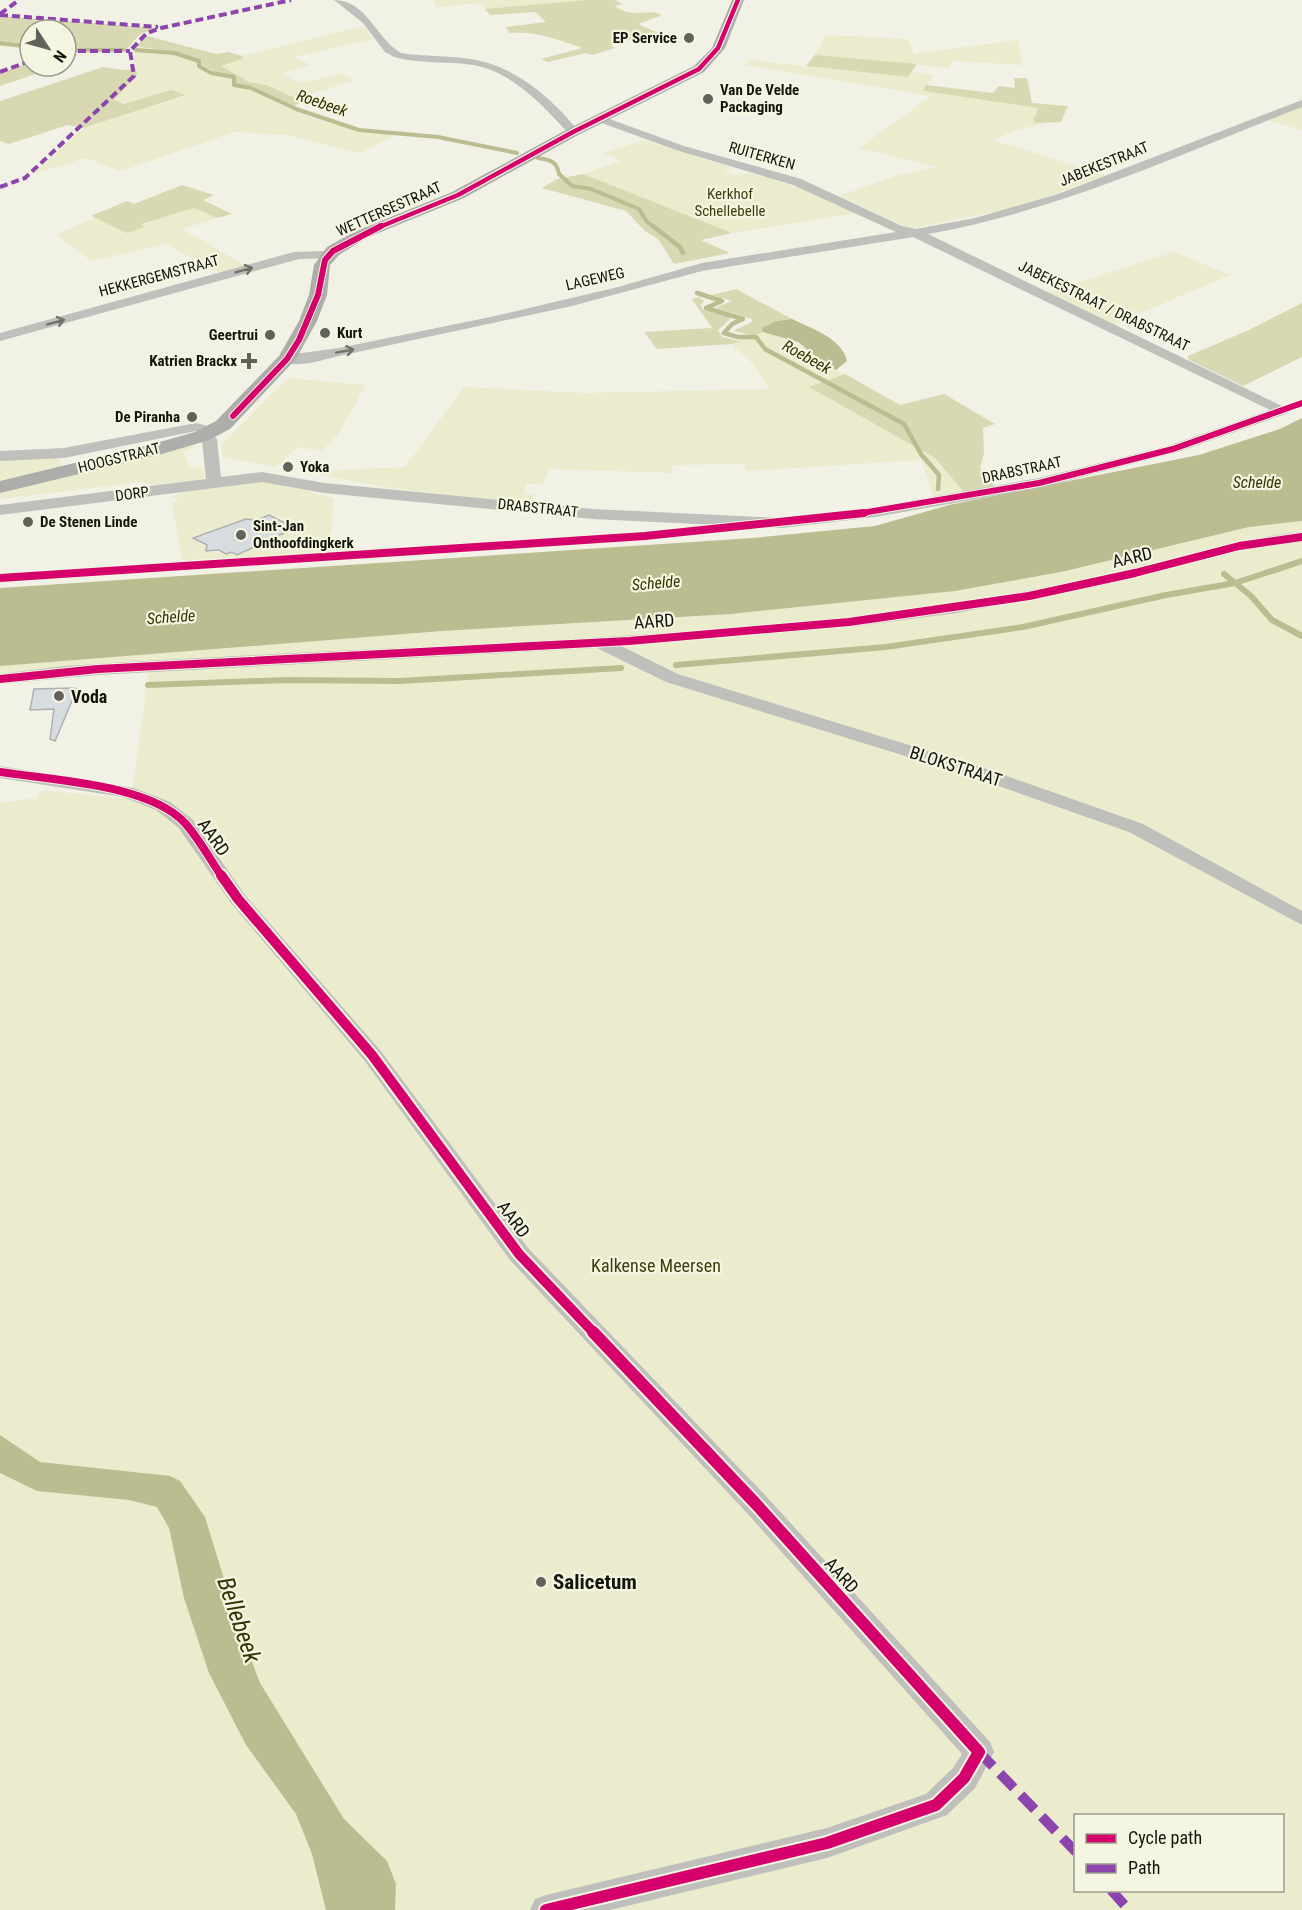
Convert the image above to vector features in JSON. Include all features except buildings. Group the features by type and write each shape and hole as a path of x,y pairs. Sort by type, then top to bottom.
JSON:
{"main road":[{"name":"WETTERSESTRAAT","path":"233,416 287,359 315,304 322,265 327,255 360,235 458,195 573,132 709,63 738,0"},
{"name":"HOOGSTRAAT","path":"0,487 69,461 155,450 207,433 233,416"}],"street":[{"path":"339,0 367,21 389,50 398,55 470,62 505,72 517,79 573,132"},
{"name":"JABEKESTRAAT","path":"911,231 1047,202 1302,103"},
{"name":"RUITERKEN","path":"600,119 680,148 797,183 899,229 911,231"},
{"name":"LAGEWEG","path":"287,359 352,350 465,326 620,291 699,267 911,231"},
{"name":"JABEKESTRAAT / DRABSTRAAT","path":"911,231 1283,410"},
{"name":"HEKKERGEMSTRAAT","path":"0,337 299,255 327,255"},
{"name":"DRABSTRAAT","path":"214,481 279,478 324,488 582,513 782,523 896,508 1039,483 1173,449 1283,410"},
{"path":"207,433 214,481"},
{"path":"0,456 69,461"},
{"name":"DORP","path":"0,510 214,481"},
{"name":"AARD","path":"0,679 143,666 234,664 840,623 939,611 1079,586 1265,540 1302,537"},
{"name":"BLOKSTRAAT","path":"597,641 672,678 969,769 1136,828 1302,919"},
{"name":"AARD","path":"0,772 127,792 163,806 185,823 238,899 372,1054 519,1254 756,1504 979,1752 964,1778 936,1805 827,1843 546,1910"}],"green space":[{"path":"433,0 588,0 485,9 482,3 437,7"},
{"path":"363,26 373,39 294,57 311,65 281,73 300,83 341,74 355,80 299,98 249,82 221,66 241,59 242,56"},
{"path":"826,35 908,39 914,54 1018,40 1023,65 952,61 949,68 815,55"},
{"path":"136,46 185,54 215,72 233,76 234,81 288,108 314,118 355,129 397,134 360,153 286,135 234,132 121,171 85,158 31,175 83,128 185,96 171,90 124,104 113,100 138,74 133,58"},
{"path":"749,60 907,77 912,72 934,75 923,91 1040,108 1034,115 1036,123 1045,124 1015,130 993,140 1106,175 1021,206 911,229 839,196 896,176 937,167 859,148 931,96 744,65"},
{"path":"1302,106 1302,130 1265,120"},
{"name":"Kerkhof Schellebelle","path":"644,140 733,168 724,171 734,175 760,176 777,181 857,213 732,233 583,174 621,161 603,153"},
{"path":"194,208 217,218 182,229 246,266 220,273 165,244 91,261 56,234 96,218 127,233 140,224"},
{"path":"1174,252 1230,275 1112,325 1044,293"},
{"path":"763,332 788,339 845,374 809,387 935,458 964,492 934,497 921,460 745,471 745,464 673,465 672,473 550,469 542,484 526,484 524,494 535,495 529,504 396,489 319,475 320,471 405,467 464,387 585,393 769,389 752,363 732,344"},
{"path":"288,378 366,385 338,434 322,451 298,447 276,467 222,457 222,445 226,440"},
{"path":"196,446 183,452 190,468 202,467 205,478 191,483 165,486 142,482 0,499 0,492"},
{"path":"57,457 64,468 0,483 0,459"},
{"path":"264,481 279,482 334,499 329,553 182,560 172,504 179,501 172,497 192,490","holes":["271,514 285,519 283,522 294,528 226,554 211,551 194,539 245,519 257,520"]},
{"name":"Kalkense Meersen","path":"1302,521 1302,1910 0,1910 0,803 37,798 42,790 120,798 132,794 149,668 0,675 0,666 442,631 731,614 955,591 1061,572 1249,527"}],"shaded area":[{"path":"587,0 615,0 623,4 615,6 629,13 650,12 662,15 638,24 658,33 611,45 615,48 592,55 586,53 548,62 541,59 582,48 537,34 510,33 505,27 546,22 535,12 490,15 485,9"},
{"path":"0,16 26,18 18,18 18,47 0,46"},
{"path":"78,22 157,28 140,34 126,50 78,50"},
{"path":"147,36 216,54 228,52 242,56 242,59 221,66 249,82 266,85 304,102 294,106 252,87 237,84 233,76 215,72 185,54 136,46"},
{"path":"815,55 917,64 908,77 806,66"},
{"path":"18,66 18,78 24,78 0,86 0,73"},
{"path":"103,67 136,69 138,74 114,100 124,104 171,90 186,95 83,128 68,125 9,144 0,141 0,101 70,78 78,78 78,75"},
{"path":"1014,78 1027,78 1032,103 1068,106 1061,122 1036,123 1033,119 1039,108 923,91 926,85 993,93 999,86 1015,88"},
{"path":"583,174 732,233 701,240 730,253 674,264 658,239 645,231 626,211 542,188 557,179"},
{"path":"182,185 214,195 203,200 232,214 217,218 194,208 141,224 145,227 127,233 91,216 127,201 134,204"},
{"path":"736,289 792,319 776,321 762,328 763,332 732,344 657,349 644,332 712,328 692,299 699,297 704,301 701,305 703,310 732,317 718,330 722,337 739,341 751,335 733,331 752,322 752,319 719,309 717,307 732,301 712,295"},
{"path":"1302,303 1302,357 1243,386 1189,360 1188,356 1249,330"},
{"path":"845,374 900,405 944,394 995,424 983,428 984,453 980,468 995,487 964,492 935,458 809,387"}],"water":[{"path":"792,319 833,340 844,353 847,361 836,370 798,342 763,332 762,328 776,321"},
{"name":"Schelde","path":"1302,418 1302,521 1249,527 1061,572 955,591 731,614 442,631 0,666 0,588 753,538 875,526 949,505 1199,455 1280,429"},
{"path":"0,1435 40,1462 170,1476 180,1481 205,1517 240,1631 260,1683 344,1819 387,1861 396,1884 395,1910 326,1910 312,1854 296,1814 246,1745 209,1673 184,1598 169,1528 157,1507 129,1500 37,1491 0,1473"}],"waterway":[{"name":"Roebeek","path":"0,43 18,45"},
{"name":"Roebeek","path":"78,50 124,50"},
{"name":"Roebeek","path":"136,50 174,53 199,61 199,66 211,73 234,77 234,85 251,88 296,109 359,130 438,137 517,153"},
{"name":"Roebeek","path":"538,158 555,164 559,174 572,186 591,189 639,209 647,222 655,228"},
{"name":"Roebeek","path":"653,226 680,247 683,253"},
{"name":"Roebeek","path":"697,293 722,301 706,308 743,319 732,324 724,333 738,337 756,337 765,349 904,424 921,454 939,475 938,489"},
{"path":"1235,583 1302,561"},
{"path":"1224,574 1235,583"},
{"path":"676,665 886,647 1023,627 1166,595 1235,583"},
{"path":"1235,583 1251,596 1272,620 1302,636"},
{"path":"148,685 287,680 400,681 621,668"}],"marked path":[{"path":"0,14 19,0"},
{"path":"0,187 25,178 134,76 130,51 147,33 291,0"},
{"path":"0,15 158,27"},
{"path":"78,51 130,51"},
{"path":"0,72 18,65"},
{"path":"979,1752 1001,1772 1074,1850"},
{"path":"1113,1892 1129,1910"}],"cycle path":[{"path":"233,416 287,359 299,340 318,295 325,260 333,251 360,235 458,195 573,132 699,69 707,63 718,48 738,0"},
{"path":"0,578 645,536 875,512 1039,483 1173,449 1302,403"},
{"path":"0,679 98,669 629,641 849,622 1029,596 1135,573 1239,546 1302,537"},
{"path":"0,772 127,792 163,806 185,823 238,899 372,1055 519,1254 756,1504 979,1752 964,1778 936,1805 827,1843 546,1910"}],"place":[{"name":"EP Service","path":"689,38"},
{"name":"Van De Velde Packaging","path":"708,99"},
{"name":"Kurt","path":"325,333"},
{"name":"Geertrui","path":"270,335"},
{"name":"Katrien Brackx","path":"249,361"},
{"name":"De Piranha","path":"192,417"},
{"name":"Yoka","path":"288,467"},
{"name":"De Stenen Linde","path":"28,522"},
{"name":"Sint-Jan Onthoofdingkerk","path":"241,535"},
{"name":"Voda","path":"59,696"},
{"name":"Salicetum","path":"541,1582"}],"water label":[{"name":"Bellebeek","path":"239,1620"}]}
